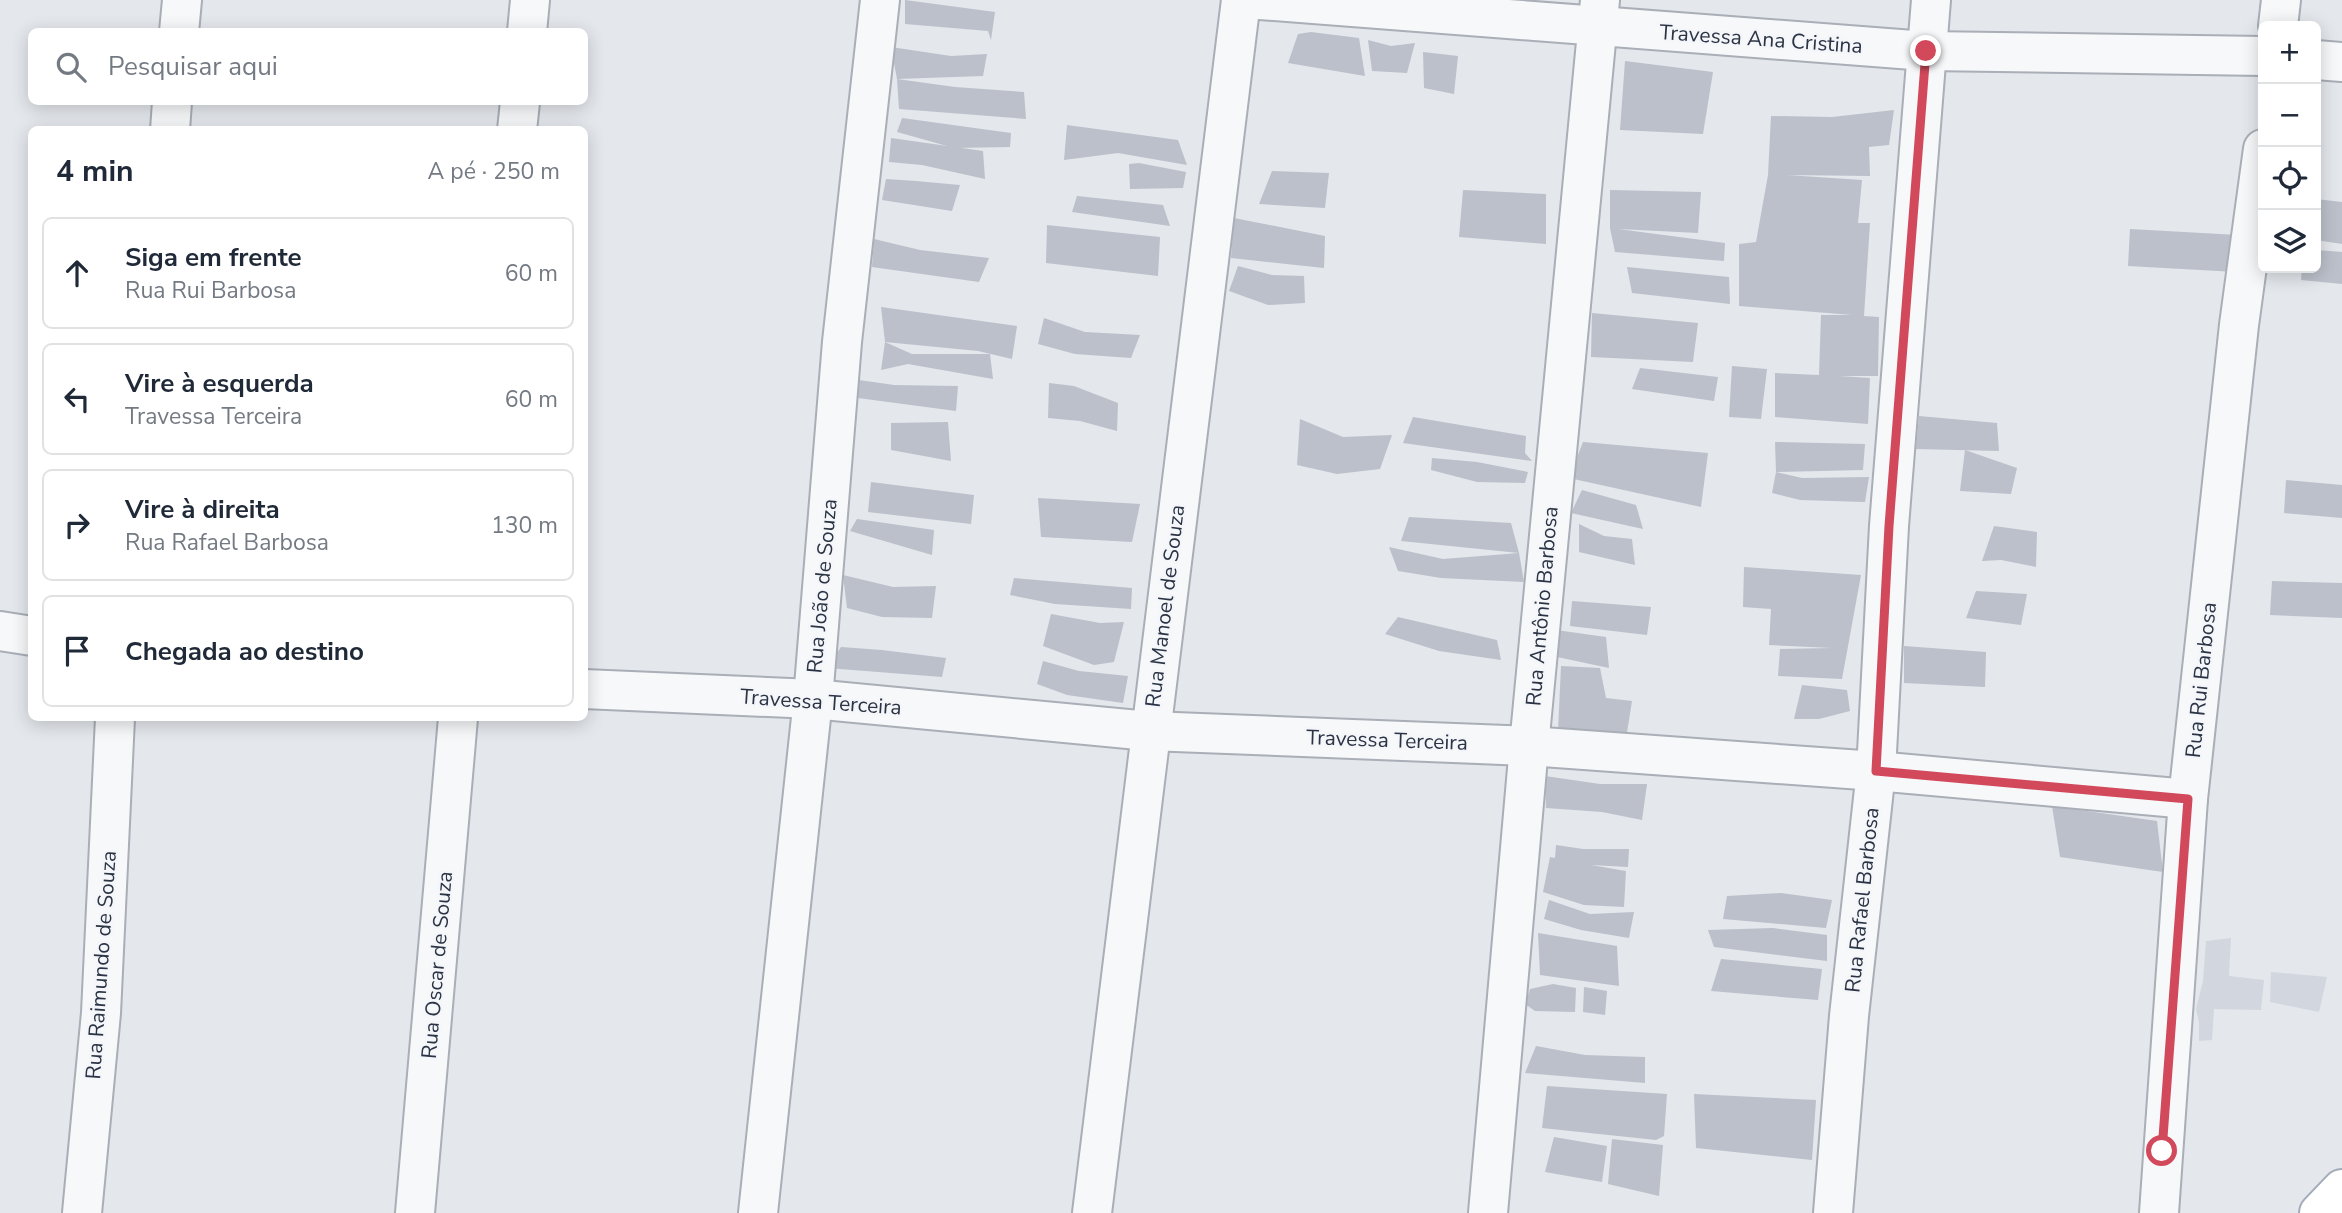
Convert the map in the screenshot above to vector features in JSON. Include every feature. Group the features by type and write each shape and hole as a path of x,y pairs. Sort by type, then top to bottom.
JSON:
{"main road":[{"path":"2319,1213 2342,1189"}],"street":[{"path":"179,28 182,0"},
{"path":"527,28 530,0"},
{"name":"Rua João de Souza","path":"758,1213 813,699 842,342 880,0"},
{"name":"Rua Manoel de Souza","path":"1092,1213 1149,731 1241,0"},
{"name":"Travessa Ana Cristina","path":"1260,0 1598,14 1926,51 2258,56"},
{"name":"Rua Rafael Barbosa","path":"1833,1213 1849,1016 1876,771 1889,526 1931,0"},
{"path":"2279,21 2281,0"},
{"name":"Rua Antônio Barbosa","path":"1488,1213 1598,14"},
{"path":"2321,60 2342,62"},
{"path":"170,126 172,105"},
{"path":"517,126 520,105"},
{"name":"Rua Rui Barbosa","path":"2159,1213 2188,799 2239,325 2258,186"},
{"path":"0,631 28,635"},
{"name":"Travessa Terceira","path":"588,689 813,699 1149,731 1529,746 1876,771 2188,799"},
{"name":"Rua Raimundo de Souza","path":"82,1213 101,1013 115,721"},
{"name":"Rua Oscar de Souza","path":"415,1213 458,721"}],"shaded area":[{"path":"2231,938 2229,976 2264,980 2261,1010 2214,1009 2212,1040 2199,1041 2196,1009 2203,981 2206,941"},
{"path":"2271,972 2327,977 2319,1012 2270,1002"}],"building":[{"path":"905,0 995,12 991,40 988,31 905,24"},
{"path":"1311,32 1359,38 1365,76 1288,63 1298,34"},
{"path":"1368,40 1391,46 1415,43 1407,73 1372,71"},
{"path":"891,47 951,56 987,54 983,76 897,79"},
{"path":"1423,52 1458,56 1454,94 1424,88"},
{"path":"1625,61 1713,72 1703,134 1620,130"},
{"path":"897,79 1024,92 1026,119 899,109"},
{"path":"1894,110 1889,145 1869,147 1870,176 1787,175 1862,180 1858,223 1870,223 1864,316 1879,317 1878,376 1839,376 1870,378 1868,424 1775,417 1775,373 1819,375 1821,315 1852,315 1739,306 1739,244 1756,242 1768,175 1771,116 1832,117"},
{"path":"902,118 1011,133 1010,147 954,148 897,132"},
{"path":"1067,125 1178,140 1187,165 1118,153 1064,160"},
{"path":"891,138 983,151 985,179 922,165 889,162"},
{"path":"1139,163 1186,172 1183,188 1130,189 1129,164"},
{"path":"1272,171 1329,173 1325,208 1259,204"},
{"path":"886,179 960,185 952,211 882,200"},
{"path":"1463,190 1546,194 1546,244 1459,237"},
{"path":"1610,190 1701,192 1698,233 1618,229 1725,243 1724,261 1615,252 1610,228"},
{"path":"1077,196 1163,205 1170,226 1072,212"},
{"path":"2321,200 2342,202 2342,244 2321,241"},
{"path":"1234,218 1325,236 1324,268 1231,258"},
{"path":"1047,225 1160,237 1158,276 1046,263"},
{"path":"2130,229 2238,235 2236,272 2128,266"},
{"path":"874,239 920,250 989,258 979,282 872,267"},
{"path":"2321,250 2342,252 2342,284 2301,280 2302,273 2321,273"},
{"path":"1238,266 1272,275 1304,276 1305,303 1268,305 1229,291"},
{"path":"1627,267 1729,277 1730,304 1632,293"},
{"path":"881,307 1017,326 1012,359 978,351 885,342"},
{"path":"1592,313 1698,323 1693,362 1591,357"},
{"path":"1044,318 1085,332 1140,335 1131,358 1075,354 1038,344"},
{"path":"885,342 912,354 990,354 993,379 908,364 881,370"},
{"path":"1732,366 1767,369 1761,419 1729,417"},
{"path":"1640,368 1718,377 1714,401 1632,389"},
{"path":"859,380 894,385 958,386 956,411 858,398"},
{"path":"1049,383 1074,386 1118,403 1117,431 1080,421 1048,418"},
{"path":"1919,416 1997,423 1999,451 1916,449"},
{"path":"1413,417 1526,436 1525,453 1532,461 1403,443"},
{"path":"1300,419 1343,437 1392,435 1380,469 1337,474 1297,465"},
{"path":"948,422 951,461 891,450 891,423"},
{"path":"1583,442 1708,453 1701,507 1569,478"},
{"path":"1775,442 1865,444 1863,470 1776,472"},
{"path":"1965,450 2017,468 2011,494 1960,491"},
{"path":"1432,458 1477,462 1528,472 1525,483 1477,482 1431,470"},
{"path":"1776,472 1802,478 1869,477 1865,502 1800,500 1772,493"},
{"path":"2286,480 2342,485 2342,518 2284,513"},
{"path":"871,482 974,495 971,524 868,512"},
{"path":"1582,490 1636,505 1643,529 1571,513"},
{"path":"1038,498 1140,504 1132,542 1041,537"},
{"path":"1409,517 1511,523 1519,553 1401,541"},
{"path":"857,519 934,530 932,555 850,531"},
{"path":"1579,524 1604,536 1632,539 1635,565 1579,552"},
{"path":"1994,526 2037,532 2036,567 2001,560 1982,561"},
{"path":"1389,547 1443,559 1519,553 1524,582 1441,578 1398,571"},
{"path":"1744,567 1861,575 1842,679 1778,676 1780,649 1832,648 1769,645 1771,609 1743,607"},
{"path":"843,575 893,587 936,586 932,618 882,617 847,608"},
{"path":"1014,578 1132,588 1131,609 1055,604 1010,595"},
{"path":"2272,581 2342,583 2342,618 2270,615"},
{"path":"1976,591 2027,594 2021,625 1966,618"},
{"path":"1572,601 1651,607 1647,635 1570,626"},
{"path":"1051,614 1100,623 1124,622 1114,662 1094,665 1043,646"},
{"path":"1398,617 1497,640 1501,660 1439,651 1385,634"},
{"path":"1556,630 1606,637 1609,668 1557,657"},
{"path":"1904,646 1986,652 1985,687 1904,683"},
{"path":"841,647 946,658 942,677 827,668"},
{"path":"1043,661 1079,671 1128,676 1123,703 1067,695 1037,684"},
{"path":"1561,666 1600,668 1606,698 1632,701 1626,739 1558,731"},
{"path":"1802,685 1847,690 1850,711 1819,719 1794,719"},
{"path":"1545,776 1600,784 1647,784 1642,820 1602,812 1546,808"},
{"path":"2052,806 2157,821 2163,872 2060,857"},
{"path":"1556,845 1583,849 1629,849 1628,867 1591,865 1626,871 1624,907 1584,905 1543,892 1550,857 1555,858"},
{"path":"1781,893 1832,900 1826,928 1723,919 1727,896"},
{"path":"1549,900 1590,914 1634,912 1629,938 1581,930 1544,919"},
{"path":"1773,928 1827,935 1827,961 1714,947 1708,930"},
{"path":"1538,933 1617,946 1619,986 1540,975"},
{"path":"1721,959 1822,969 1818,1000 1711,991"},
{"path":"1553,984 1576,988 1575,1012 1535,1011 1525,1004 1530,989"},
{"path":"1584,987 1607,991 1605,1015 1583,1012"},
{"path":"1536,1046 1585,1055 1645,1057 1645,1083 1525,1073"},
{"path":"1547,1086 1667,1094 1664,1136 1656,1140 1542,1128"},
{"path":"1694,1094 1816,1100 1812,1160 1696,1148"},
{"path":"1554,1137 1607,1146 1602,1182 1545,1172"},
{"path":"1612,1139 1663,1145 1659,1196 1608,1184"}],"route":[{"path":"1926,51 1897,453 1889,526 1876,771 2188,799 2162,1151"}]}
